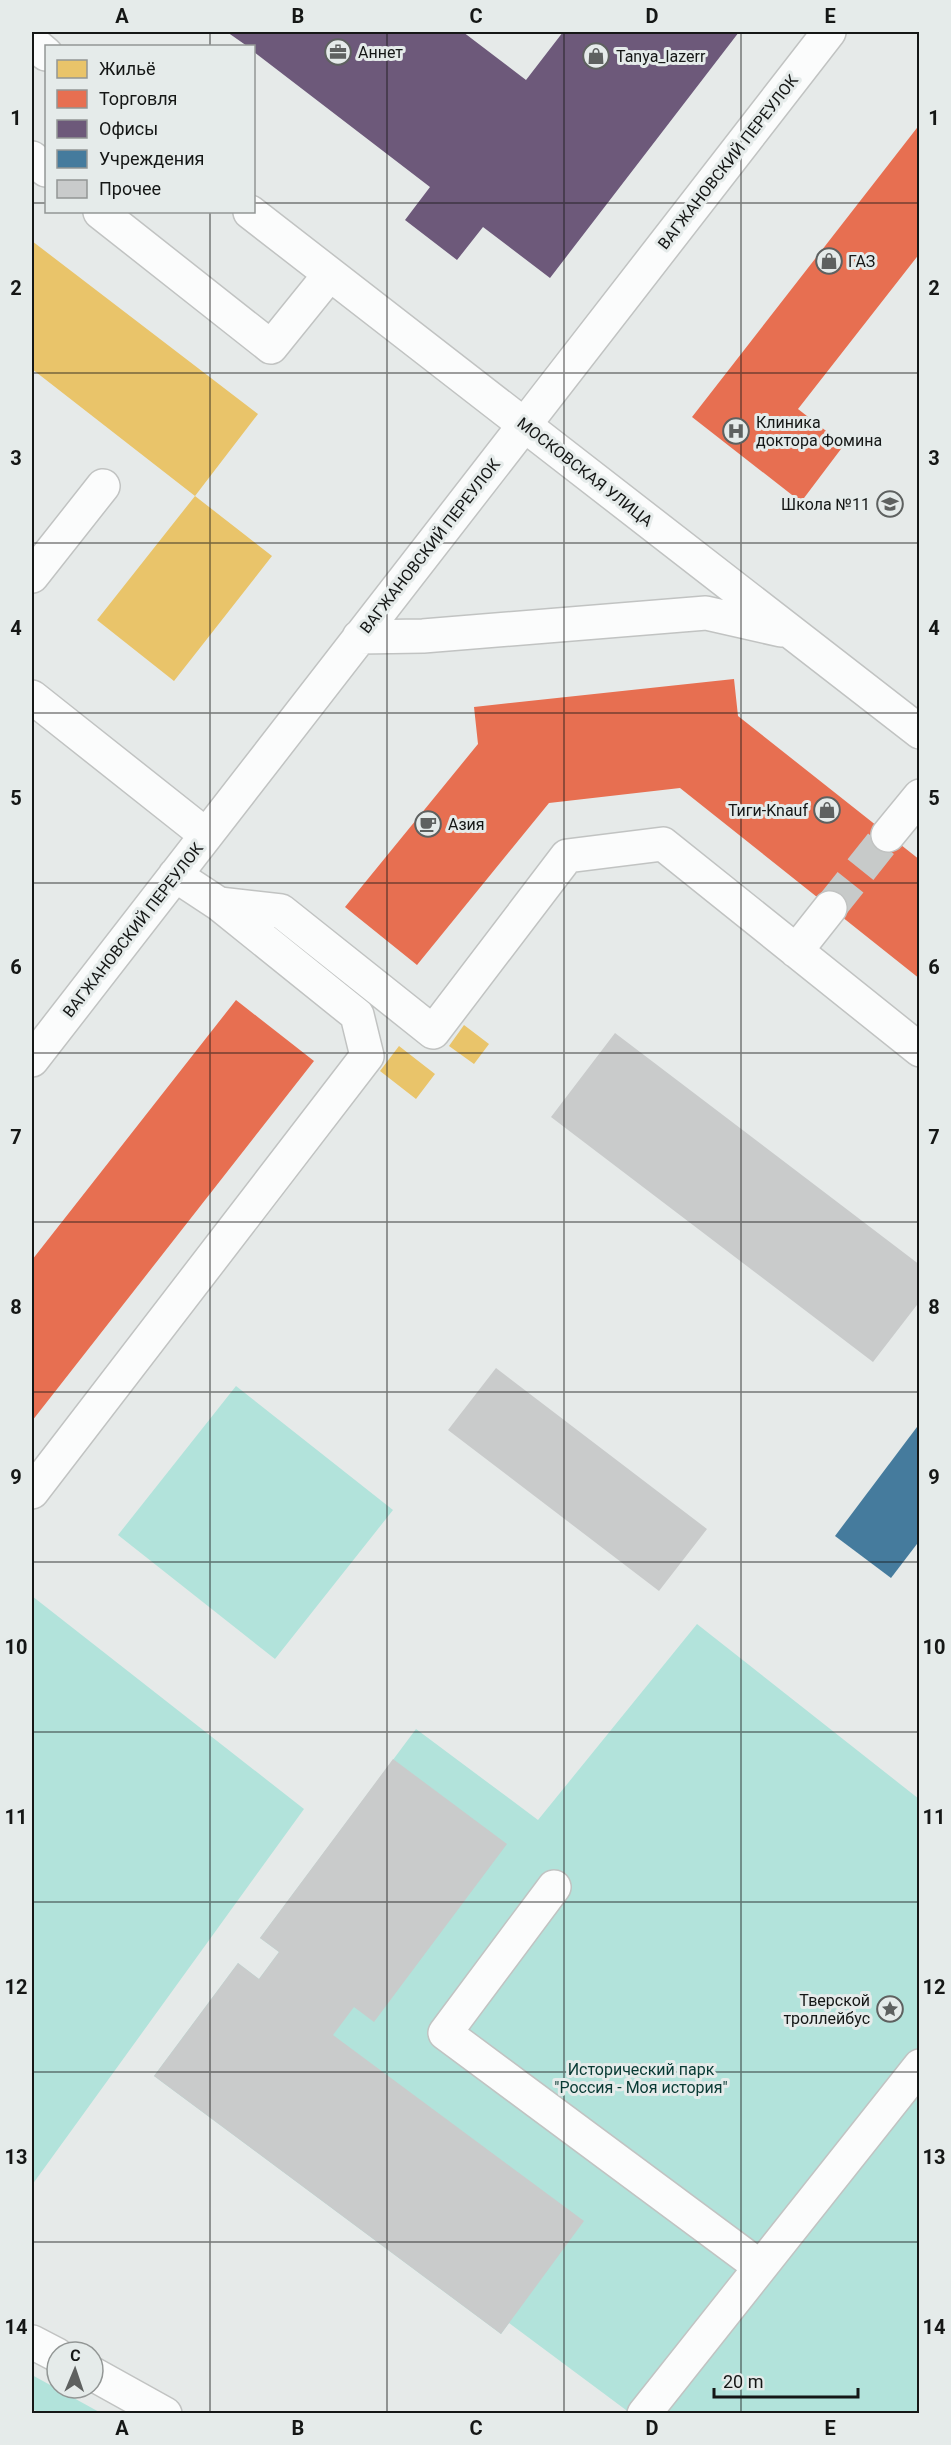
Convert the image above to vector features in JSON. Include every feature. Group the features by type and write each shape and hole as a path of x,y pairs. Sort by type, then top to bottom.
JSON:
{"street":[{"name":"ВАГЖАНОВСКИЙ ПЕРЕУЛОК","path":"32,1060 829,32"},
{"path":"32,42 45,53"},
{"path":"32,158 45,169"},
{"path":"101,213 271,347 330,274"},
{"name":"МОСКОВСКАЯ УЛИЦА","path":"250,213 920,732"},
{"path":"32,576 103,486"},
{"path":"359,638 423,636 706,614 791,633"},
{"path":"32,697 206,835"},
{"path":"888,835 920,796"},
{"path":"219,904 281,911 433,1032 567,856 663,844 920,1050"},
{"path":"32,1492 367,1056 357,1014 219,904 175,875"},
{"path":"796,951 830,908"},
{"path":"554,1887 445,2033 759,2266"},
{"path":"644,2414 759,2266 920,2066"},
{"path":"105,2381 165,2414"}],"green space":[{"path":"236,1386 393,1510 275,1659 118,1535"},
{"path":"32,1596 304,1809 32,2185"},
{"name":"Исторический парк \"Россия - Моя история\"","path":"697,1624 919,1799 919,2413 630,2413 509,2323 501,2334 154,2076 238,1963 259,1979 279,1952 260,1938 416,1729 538,1820"},
{"path":"32,2375 45,2382 45,2400 77,2400 101,2413 41,2413 32,2409"}],"building: Жильё":[{"path":"32,241 258,414 195,496 32,369"},
{"path":"195,496 272,556 174,681 97,620"},
{"path":"464,1025 489,1044 474,1064 449,1046"},
{"path":"399,1046 435,1074 416,1099 380,1071"}],"building: Торговля":[{"path":"920,124 920,253 798,409 844,445 801,502 692,417"},
{"path":"734,679 738,716 920,860 920,979 680,788 549,803 417,965 345,907 478,744 474,707"},
{"path":"236,1000 314,1061 32,1421 32,1260"}],"building: Офисы":[{"path":"227,32 463,32 526,80 563,32 739,32 550,278 483,227 457,260 405,220 430,187 255,53 255,45 246,45"}],"building: Учреждения":[{"path":"920,1423 920,1540 891,1578 835,1536"}],"building: Прочее":[{"path":"615,1033 920,1265 920,1301 873,1362 551,1117"},
{"path":"496,1368 707,1529 659,1591 448,1430"},
{"path":"393,1759 507,1844 374,2022 354,2007 333,2035 584,2221 501,2334 154,2076 238,1963 259,1979 279,1952 260,1938"}],"tunnel":[{"path":"830,908 888,835"}],"place":[{"name":"Аннет","path":"338,52"},
{"name":"Tanya_lazerr","path":"596,56"},
{"name":"ГАЗ","path":"829,261"},
{"name":"Клиника доктора Фомина","path":"736,431"},
{"name":"Школа №11","path":"890,504"},
{"name":"Тиги-Knauf","path":"827,810"},
{"name":"Азия","path":"428,824"},
{"name":"Тверской троллейбус","path":"890,2009"}]}
